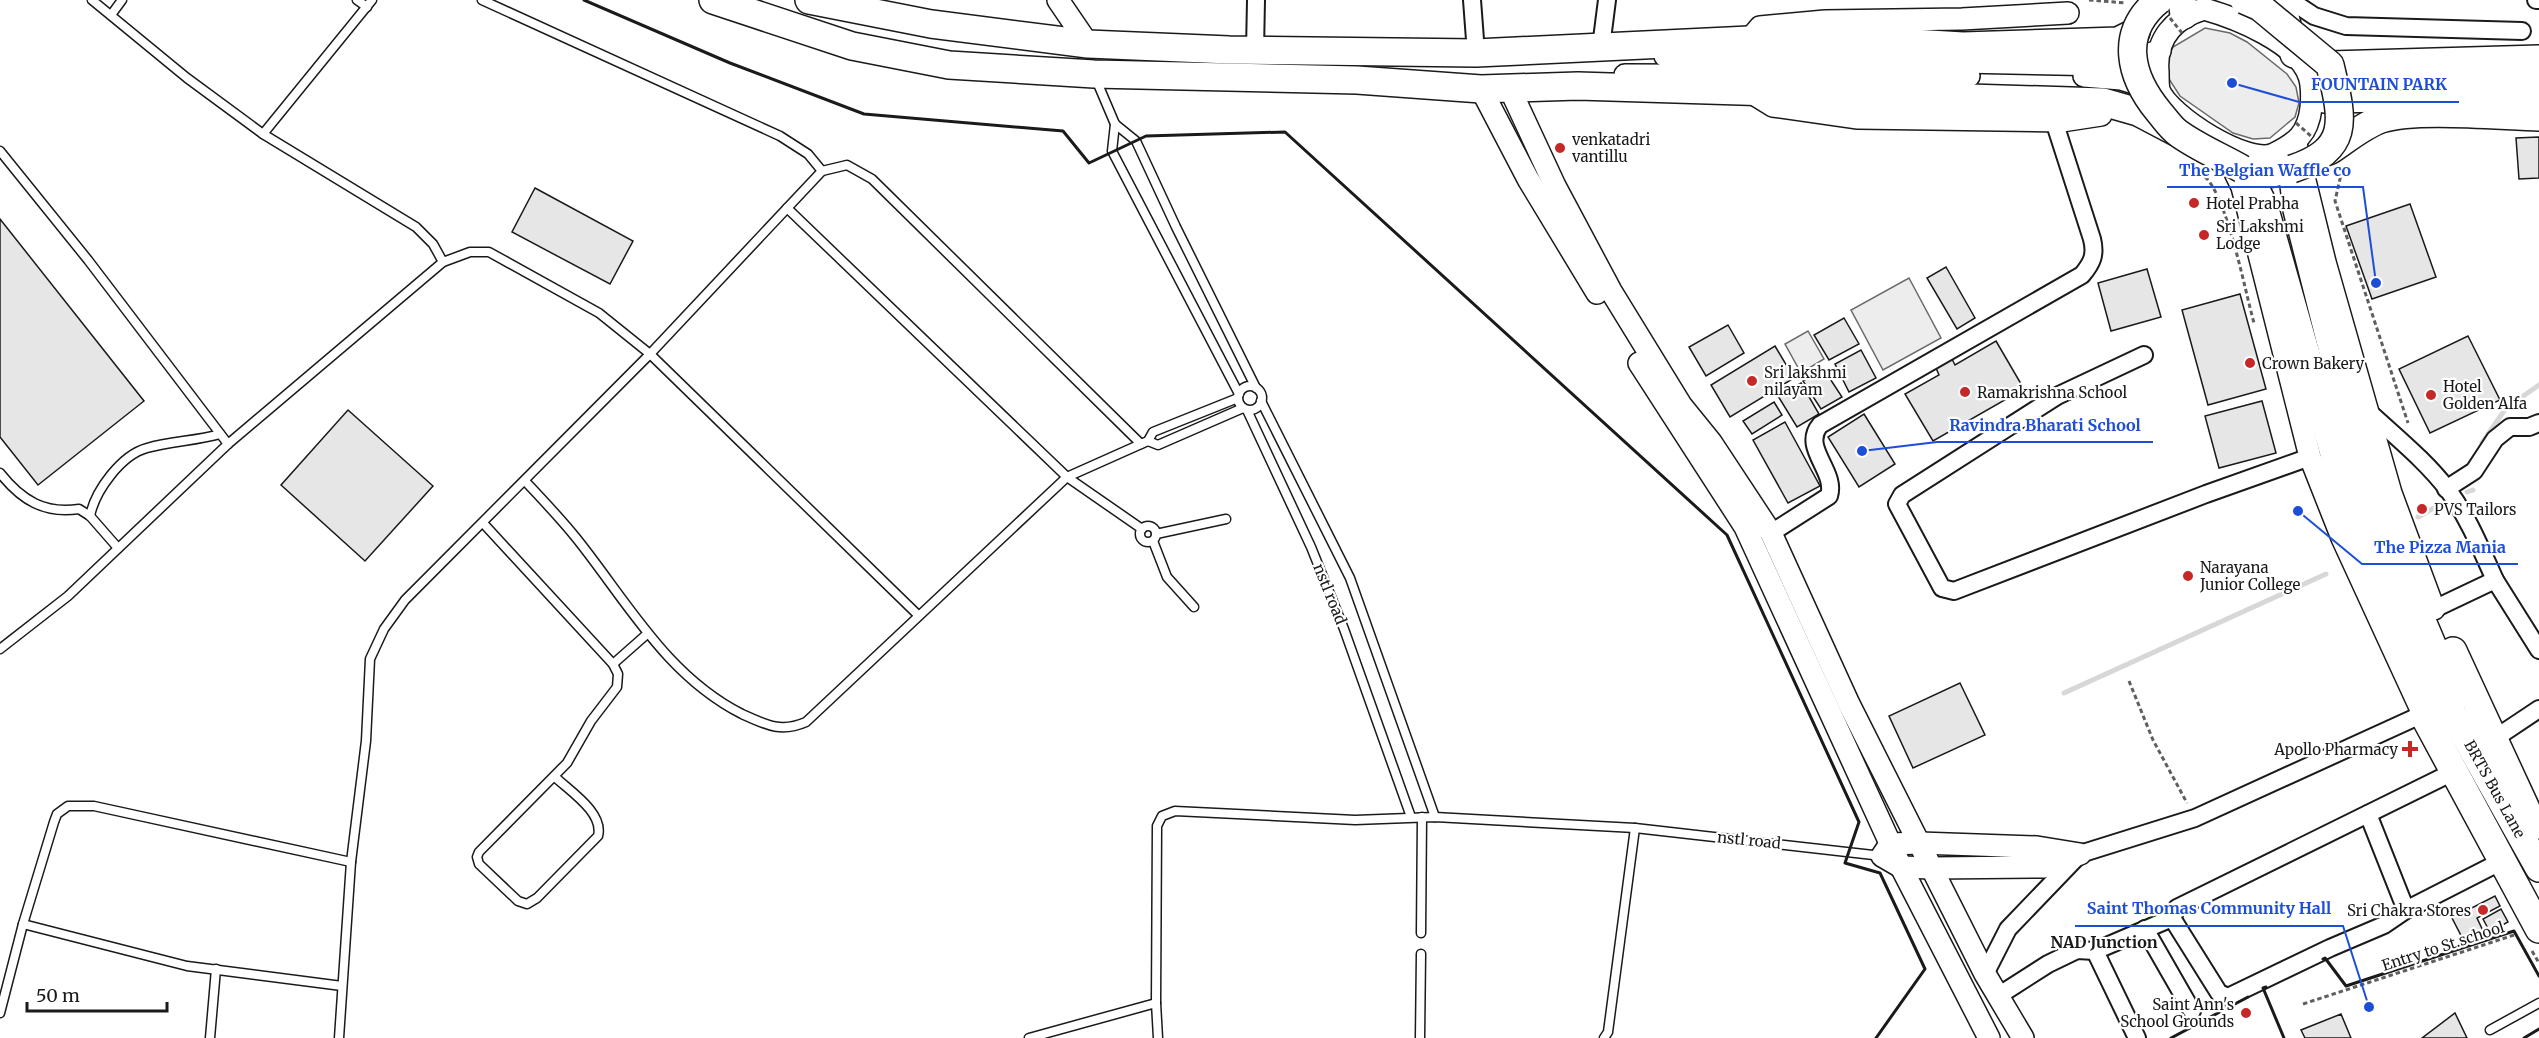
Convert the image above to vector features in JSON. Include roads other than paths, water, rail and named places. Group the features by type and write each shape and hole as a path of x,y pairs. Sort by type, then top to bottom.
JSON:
{"main road":[{"path":"713,0 852,46 949,65 1094,74 1357,80 1510,89 1578,86 2103,102 2138,112 2242,169 2264,175 2292,148"},
{"path":"809,0 932,24 1088,44 1255,50 1476,53 1749,40 1879,41 1963,46 2118,40 2136,32"},
{"path":"2159,0 2149,8 2136,32 2131,56 2133,68 2146,95 2176,132"},
{"path":"2244,0 2260,7 2320,73 2340,125 2329,151"},
{"path":"2281,0 2294,54"},
{"path":"2320,73 2539,59"},
{"path":"2292,148 2312,162 2361,129 2382,119 2416,115 2539,117"},
{"path":"2292,148 2299,221 2360,458 2397,562 2432,676"},
{"path":"2242,169 2264,206 2339,471 2432,676"},
{"path":"2434,609 2539,836"},
{"name":"BRTS Bus Lane","path":"2432,676 2539,868"},
{"path":"2423,714 2502,861 2530,931"}],"street":[{"path":"1058,0 1088,44"},
{"path":"1255,50 1256,0"},
{"path":"1472,0 1476,53"},
{"path":"1607,0 1588,48 1620,56 2106,65 2178,27 2204,9 2234,17 2265,34 2320,73 2539,80"},
{"path":"2289,0 2314,16 2346,26 2522,31"},
{"path":"1749,40 1760,27 1825,21 1962,19 2066,7"},
{"path":"2178,27 2157,61 2159,90 2177,114 2220,142 2241,151 2269,156 2292,148 2309,122 2306,109 2320,73"},
{"path":"1578,86 1619,75 2040,75 2121,79 2159,90"},
{"path":"1481,88 1528,179 1665,407 1745,527 1886,850 1901,867 1989,1038"},
{"path":"1510,89 1555,186 1611,291 1681,405 1711,442 1771,533 1849,704 1985,974 2023,1038"},
{"path":"1752,93 1773,106 1858,118 2054,121 2101,116"},
{"path":"2306,109 2424,99 2539,99"},
{"path":"1771,533 1829,496 1830,482 1812,440 1820,425 2082,275 2091,264 2095,252 2092,239 2054,121"},
{"path":"1901,867 2043,867 2195,818 2423,714 2342,538 2310,458 2242,187 2220,142"},
{"path":"2292,148 2391,493 2434,609 2495,580"},
{"path":"2144,355 2057,396 1902,495 1897,504 1942,588 1954,591 2206,494 2310,458"},
{"path":"2369,412 2431,470 2446,489 2476,536 2495,580 2539,650"},
{"path":"2446,489 2474,471 2494,439 2510,427 2529,427 2539,423"},
{"path":"2494,739 2539,709"},
{"path":"1998,996 2048,964 2077,950 2095,951 2172,918 2177,908 2241,878 2303,843 2453,772"},
{"path":"2368,814 2406,910"},
{"name":"nstl road","path":"1886,850 1920,843 2037,847 2080,854"},
{"path":"1985,974 2008,929 2080,854"},
{"path":"2172,918 2225,998 2384,926 2406,910 2502,861"},
{"path":"2145,929 2192,1011"},
{"path":"2095,951 2137,1038"}],"lane":[{"path":"92,0 187,78 263,134 416,227 433,244 443,262"},
{"path":"111,15 122,0"},
{"path":"263,134 370,4 357,0"},
{"path":"482,0 780,136 808,154 822,171"},
{"path":"1094,74 1114,124 1136,141 1261,401 1350,578 1435,817"},
{"name":"nstl road","path":"1114,124 1112,151 1245,409 1311,547 1344,629 1411,817"},
{"path":"0,152 88,260 228,444"},
{"path":"339,1038 351,862 366,741 370,659 384,629 405,600 650,354 822,171 847,165 872,179 1144,443 1158,445 1245,409 1257,408 1261,401"},
{"path":"787,208 1067,477 1142,529"},
{"path":"0,649 68,596 228,444 443,262 470,252 489,252 599,313 650,354 918,615"},
{"path":"525,481 576,538 647,634 679,670 711,697 770,728 782,729 806,723 1067,477 1144,443 1153,432 1238,396 1244,388 1256,388"},
{"path":"90,516 93,501 105,484 126,461 145,448 220,434"},
{"path":"0,473 10,486 33,503 58,512 79,509 90,516 118,548"},
{"path":"1142,529 1141,539 1148,543 1155,537 1226,519"},
{"path":"483,523 613,664 618,674 617,687 591,721 567,763 479,852 477,857 479,864 518,901 527,903 537,898 598,836 601,826 597,817 555,777"},
{"path":"1142,529 1149,526 1155,537 1167,577 1194,607"},
{"path":"613,664 647,634"},
{"path":"0,1013 22,924 54,822 57,814 68,806 94,806 148,816 351,862"},
{"name":"nstl road","path":"1158,1038 1156,1004 1157,826 1162,816 1175,811 1355,820 1435,817 1635,828 1886,850"},
{"path":"1421,933 1422,817"},
{"path":"1604,1038 1608,1032 1635,828"},
{"path":"22,924 187,966 342,986"},
{"path":"1420,1038 1421,954"},
{"path":"210,1038 216,969"},
{"path":"2490,1030 2539,1003"},
{"path":"1029,1038 1156,1004"}],"waterway":[{"path":"2482,443 2506,408 2539,385"},
{"path":"2467,492 2473,490"},
{"path":"2418,517 2439,505"},
{"path":"2064,693 2326,574"}],"place":[{"name":"FOUNTAIN PARK","path":"2232,83"},
{"name":"venkatadri vantillu","path":"1560,148"},
{"name":"Hotel Prabha","path":"2194,203"},
{"name":"Sri Lakshmi Lodge","path":"2204,235"},
{"name":"The Belgian Waffle co","path":"2376,283"},
{"name":"Crown Bakery","path":"2250,363"},
{"name":"Sri lakshmi nilayam","path":"1752,381"},
{"name":"Ramakrishna School","path":"1965,392"},
{"name":"Hotel Golden Alfa","path":"2431,395"},
{"name":"Ravindra Bharati School","path":"1862,451"},
{"name":"PVS Tailors","path":"2422,509"},
{"name":"The Pizza Mania","path":"2298,511"},
{"name":"Narayana Junior College","path":"2188,576"},
{"name":"Apollo Pharmacy","path":"2410,749"},
{"name":"Sri Chakra Stores","path":"2483,910"},
{"name":"Saint Thomas Community Hall","path":"2369,1007"},
{"name":"Saint Ann's School Grounds","path":"2246,1013"}],"district":[{"name":"NAD Junction","path":"2104,942"}]}
